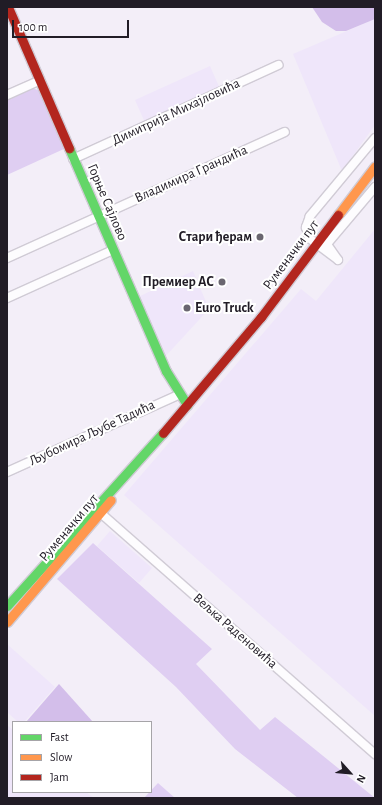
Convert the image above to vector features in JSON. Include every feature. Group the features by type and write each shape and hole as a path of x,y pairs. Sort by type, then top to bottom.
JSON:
{"main road":[{"name":"Горње Сајлово","path":"8,7 73,159 178,395 187,406"},
{"name":"Руменачки пут","path":"7,606 68,538 97,511 187,406 318,244 375,166"},
{"name":"Руменачки пут","path":"7,622 75,545 97,511"},
{"path":"68,538 75,545"}],"street":[{"name":"Димитрија Михајловића","path":"73,159 278,65"},
{"path":"7,95 40,80"},
{"name":"Владимира Грандића","path":"7,258 285,132"},
{"path":"375,138 308,219 307,233 338,260 326,244 375,187"},
{"path":"7,298 113,250"},
{"name":"Љубомира Љубе Тадића","path":"7,472 178,395"},
{"name":"Вељка Раденовића","path":"97,511 375,754"}],"shaded area":[{"path":"312,7 375,7 375,19 346,31 336,31 322,22"},
{"path":"375,19 375,125 342,171 293,54"},
{"path":"210,66 221,91 146,125 135,100"},
{"path":"32,88 41,91 66,148 7,175 7,100"},
{"path":"375,229 375,716 124,495 301,289 316,301"},
{"name":"Euro Truck","path":"193,271 209,309 164,358 136,298"},
{"path":"110,531 152,568 139,583 97,546"},
{"path":"93,543 212,649 196,664 260,730 275,717 375,798 298,798 235,749 176,687 57,579"},
{"path":"7,644 55,687 25,721 17,721 7,712"},
{"path":"59,684 92,721 27,721"},
{"path":"7,725 12,729 12,793 87,793 94,798 7,798"},
{"path":"158,783 175,798 144,798 149,793 152,793 152,789"}],"traffic: fast":[{"path":"69,148 166,371 187,405"},
{"path":"7,606 163,433"}],"traffic: slow":[{"path":"338,215 375,166"},
{"path":"7,622 111,500"}],"traffic: jam":[{"path":"8,7 69,148"},
{"path":"163,433 261,317 338,215"}],"place":[{"name":"Стари ђерам","path":"260,237"},
{"name":"Премиер АС","path":"222,282"},
{"name":"Euro Truck","path":"187,308"}]}
